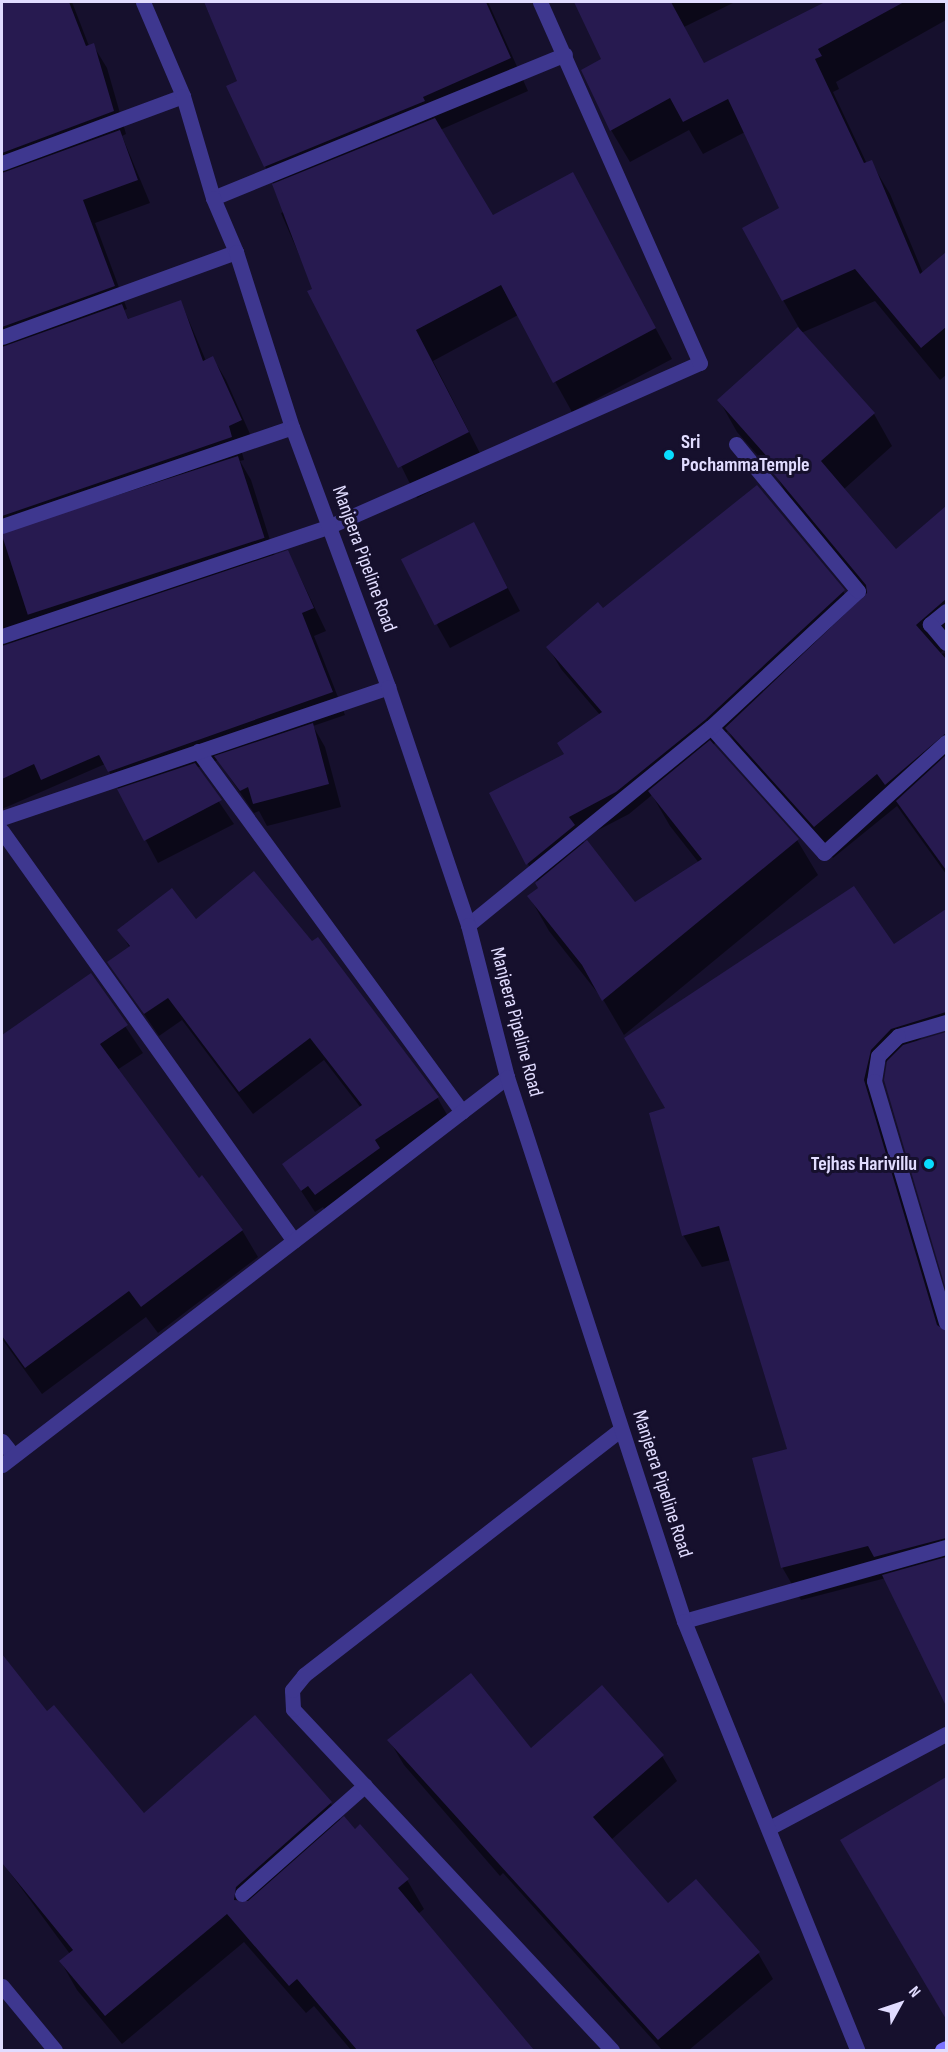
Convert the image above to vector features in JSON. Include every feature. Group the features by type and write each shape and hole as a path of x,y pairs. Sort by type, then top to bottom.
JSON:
{"main road":[{"path":"942,2050 946,2048"}],"street":[{"name":"Manjeera Pipeline Road","path":"143,2 183,96 213,198 236,252 292,427 388,687 468,926 507,1077 684,1621 857,2050"},
{"path":"2,636 330,526 700,363 540,2"},
{"path":"213,198 565,54"},
{"path":"2,163 183,96"},
{"path":"2,337 236,252"},
{"path":"2,526 292,427"},
{"path":"468,926 711,727 858,591 736,444"},
{"path":"946,611 930,624 946,643"},
{"path":"2,818 388,687"},
{"path":"711,727 824,853 946,742"},
{"path":"198,751 462,1112"},
{"path":"2,831 294,1241"},
{"path":"946,1022 898,1036 878,1056 874,1081 946,1322"},
{"path":"2,1441 7,1460 507,1077"},
{"path":"612,2050 294,1709 292,1690 304,1675 621,1429"},
{"path":"684,1621 946,1547"},
{"path":"769,1828 946,1734"},
{"path":"242,1894 365,1785"},
{"path":"2,1986 55,2050"}],"building":[{"path":"2,2 69,2 86,46 94,43 114,111 2,153"},
{"path":"204,2 486,2 511,58 423,97 425,101 264,167 226,86 237,81"},
{"path":"574,2 671,2 704,63 825,2 904,2 818,49 822,56 815,59 864,163 872,160 920,274 946,252 946,327 921,348 855,269 782,301 742,228 779,208 728,99 683,122 670,98 610,131 581,70 601,59"},
{"path":"435,118 493,215 573,172 656,328 553,383 501,285 416,330 469,432 398,468 307,291 312,289 272,184"},
{"path":"120,130 138,180 83,200 115,286 2,327 2,173"},
{"path":"181,300 203,361 213,356 242,420 229,426 232,437 2,516 2,347 122,304 128,319"},
{"path":"798,327 875,413 821,461 896,549 946,506 946,599 916,625 946,659 946,733 885,785 877,774 814,827 725,728 867,593 866,585 773,473 778,469 717,400"},
{"path":"238,456 265,538 28,615 2,533"},
{"path":"757,485 845,590 705,720 616,792 569,817 575,825 526,865 489,793 564,754 557,743 602,712 546,647 598,602 603,608"},
{"path":"474,522 508,588 435,625 401,559"},
{"path":"288,550 314,608 302,613 333,692 108,772 99,755 41,780 34,764 2,779 2,646"},
{"path":"313,723 329,784 253,804 248,787 240,791 214,756"},
{"path":"710,740 799,839 602,1001 582,965 527,896 538,888 535,883 587,840 635,902 702,859 648,791"},
{"path":"946,755 946,870 896,801"},
{"path":"195,763 222,800 144,841 117,789"},
{"path":"254,871 312,941 318,937 439,1097 375,1140 380,1148 315,1195 308,1186 301,1191 282,1164 362,1105 310,1038 239,1092 168,998 144,1014 107,962 130,946 117,930 172,888 196,919"},
{"path":"854,886 894,944 946,909 946,1012 891,1029 871,1050 864,1080 937,1325 946,1331 946,1538 874,1557 868,1546 781,1568 752,1458 787,1449 719,1226 682,1236 649,1113 665,1108 624,1038"},
{"path":"91,973 128,1025 100,1044 199,1178 202,1175 243,1230 141,1307 129,1291 25,1368 2,1336 2,1035"},
{"name":"Tejhas Harivillu","path":"946,1032 946,1290 884,1080 887,1061 903,1045"},
{"path":"946,1557 946,1706 882,1575"},
{"path":"2,1654 47,1711 54,1705 144,1813 255,1715 332,1802 236,1887 234,1900 248,1901 344,1816 355,1829 360,1824 409,1879 398,1888 534,2050 357,2050 297,1979 289,1986 227,1914 105,2016 59,1961 73,1950 2,1863"},
{"path":"471,1673 531,1748 602,1685 664,1755 593,1817 668,1903 696,1879 760,1952 658,2040 387,1740"},
{"path":"946,1777 946,2019 840,1840"}],"place":[{"name":"Sri PochammaTemple","path":"669,455"},
{"name":"Tejhas Harivillu","path":"929,1164"}]}
